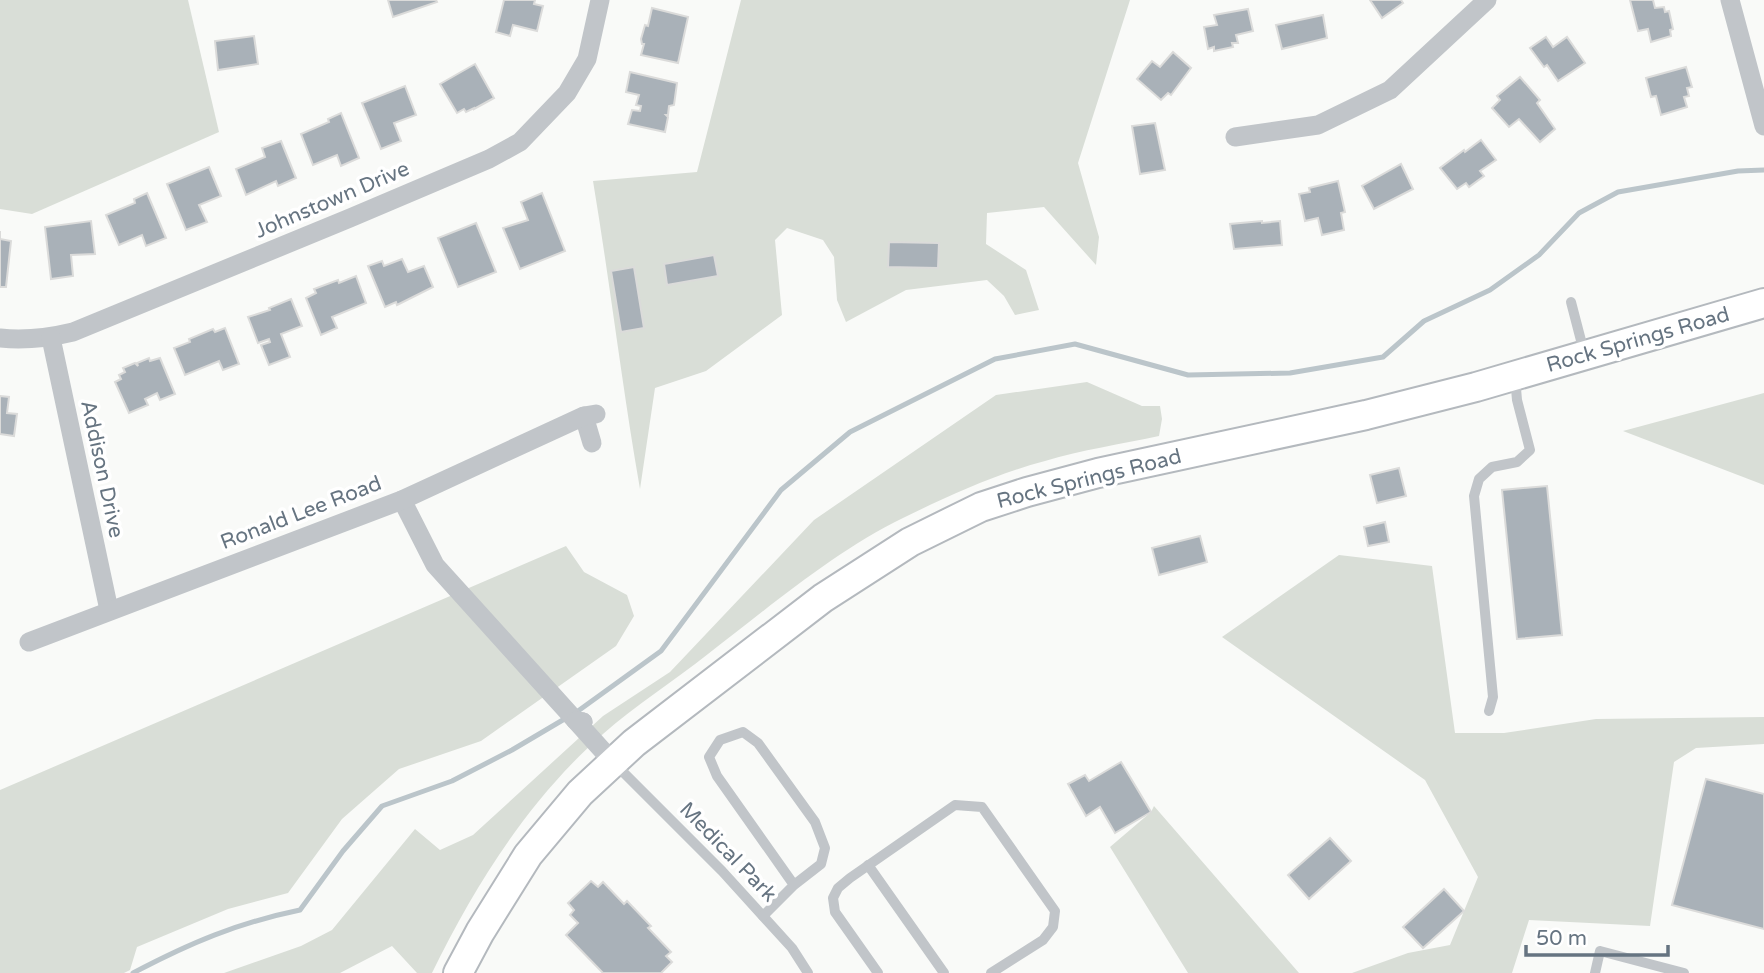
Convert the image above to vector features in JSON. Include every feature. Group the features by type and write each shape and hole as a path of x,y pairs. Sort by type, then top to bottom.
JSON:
{"street":[{"name":"Johnstown Drive","path":"0,338 27,340 51,338 73,332 489,159 520,142 567,93 587,59 600,0"},
{"path":"1235,137 1318,125 1390,90 1487,0"},
{"path":"1730,0 1764,126"},
{"name":"Rock Springs Road","path":"462,972 528,855 580,793 634,743 822,598 910,542 981,507 1027,492 1098,473 1366,415 1515,377 1764,303"},
{"name":"Addison Drive","path":"51,338 109,610"},
{"name":"Ronald Lee Road","path":"29,642 402,500 590,415 592,443"},
{"path":"402,500 435,565 580,722 613,762"}],"lane":[{"path":"1571,302 1585,356"},
{"path":"1489,711 1493,697 1474,496 1479,479 1492,467 1517,462 1530,450 1517,400 1515,377"},
{"path":"763,916 794,885 821,864 825,848 815,822 758,743 743,732 720,740 709,757 717,776 794,885"},
{"name":"Medical Park","path":"613,762 763,916 792,948 808,973"},
{"path":"878,973 835,912 833,898 838,888 956,805 982,807 1055,911 1053,927 1043,940 991,973"},
{"path":"868,866 944,973"},
{"path":"1595,973 1600,951 1684,973"}],"shaded area":[{"path":"0,0 188,0 219,132 32,214 0,209"},
{"path":"741,0 1130,0 1078,163 1099,237 1096,265 1044,207 987,213 986,244 1026,270 1039,310 1015,315 1004,296 987,280 906,290 846,322 837,300 834,257 823,240 787,228 775,240 782,315 706,371 655,388 640,489 593,181 697,172"},
{"path":"1087,382 1142,406 1160,406 1162,419 1159,436 1059,457 972,486 878,531 802,581 629,713 576,759 528,815 485,876 432,973 417,973 392,946 340,973 224,973 301,946 332,930 415,829 440,850 473,835 603,716 670,672 814,520 996,395"},
{"path":"1764,393 1764,485 1623,431"},
{"path":"566,546 584,572 627,595 634,616 616,646 481,741 399,769 342,819 288,893 228,909 137,947 130,970 124,973 0,973 0,790"},
{"path":"1339,555 1432,566 1455,733 1504,733 1596,719 1764,717 1764,744 1696,748 1674,762 1650,926 1529,920 1512,973 1352,973 1408,953 1450,945 1478,877 1425,780 1222,637"},
{"path":"1154,806 1299,973 1188,973 1110,847 1151,812"}],"building":[{"path":"388,0 436,0 437,2 393,17"},
{"path":"504,0 535,0 534,4 543,6 537,31 513,25 510,36 496,32"},
{"path":"1370,0 1401,0 1403,3 1382,18"},
{"path":"1630,0 1653,0 1655,8 1664,7 1665,12 1669,11 1673,29 1670,30 1671,36 1651,42 1648,29 1638,31"},
{"path":"652,8 688,17 678,63 641,55 644,44 641,39 645,25 648,26"},
{"path":"1248,9 1253,31 1236,35 1238,43 1232,43 1233,47 1214,51 1214,47 1208,49 1204,27 1217,25 1214,15"},
{"path":"1323,15 1327,38 1282,49 1276,25"},
{"path":"254,36 258,64 218,70 215,41"},
{"path":"1546,37 1553,47 1567,37 1585,63 1558,81 1530,48"},
{"path":"1173,52 1191,68 1171,95 1168,93 1161,100 1137,79 1152,61 1160,67"},
{"path":"475,64 494,98 474,109 466,112 464,109 457,113 440,84"},
{"path":"1686,67 1692,87 1687,88 1689,96 1684,97 1687,107 1661,115 1656,96 1651,97 1646,78"},
{"path":"630,72 677,83 674,105 669,106 666,115 668,117 665,132 628,124 632,110 640,111 641,106 636,105 639,95 626,92"},
{"path":"1520,77 1540,100 1537,103 1555,129 1540,142 1519,119 1509,127 1492,108 1500,100 1497,96"},
{"path":"405,86 416,115 394,123 401,141 381,149 362,103"},
{"path":"341,113 359,158 341,166 337,155 313,165 301,134 329,122 328,119"},
{"path":"1155,123 1165,170 1140,174 1132,126"},
{"path":"1481,140 1496,160 1480,171 1484,176 1469,187 1466,183 1457,189 1440,168"},
{"path":"281,141 296,178 278,186 276,181 246,195 236,169 265,157 262,148"},
{"path":"1401,164 1413,189 1374,209 1362,186"},
{"path":"209,167 221,196 199,205 207,222 186,230 167,184"},
{"path":"1338,181 1345,212 1341,213 1344,230 1322,235 1318,218 1305,221 1299,194 1310,192 1309,188"},
{"path":"147,193 166,238 146,246 142,235 119,245 106,215 135,203 134,199"},
{"path":"542,193 565,251 520,269 503,228 528,220 521,202"},
{"path":"91,221 95,254 71,255 73,276 51,279 45,227"},
{"path":"1280,221 1282,245 1234,249 1230,224"},
{"path":"476,223 496,272 458,287 438,238"},
{"path":"0,239 11,241 6,287 0,287"},
{"path":"889,242 939,243 938,268 888,267"},
{"path":"714,255 718,276 667,285 664,264"},
{"path":"402,259 408,272 424,266 433,287 397,305 396,302 385,307 368,266 382,261 384,266"},
{"path":"634,267 644,328 621,332 611,271"},
{"path":"356,276 366,303 332,317 337,328 321,335 306,298 316,293 314,289"},
{"path":"291,299 302,326 281,334 290,357 269,365 261,345 270,342 269,339 258,343 248,317"},
{"path":"225,328 239,364 223,370 219,361 185,375 174,348 213,329 215,332"},
{"path":"149,358 150,361 160,358 175,394 160,400 157,393 145,399 148,405 129,413 115,382 121,379 119,375 125,372 123,368 135,363 138,366 137,363"},
{"path":"0,396 9,397 7,413 17,414 14,436 0,434"},
{"path":"1399,468 1406,496 1377,503 1370,475"},
{"path":"1547,486 1562,635 1517,639 1502,490"},
{"path":"1385,522 1389,542 1368,546 1364,527"},
{"path":"1200,536 1207,562 1159,575 1152,548"},
{"path":"1121,762 1151,812 1115,833 1100,807 1086,816 1068,784 1085,775 1089,781"},
{"path":"1706,779 1764,794 1764,929 1672,905"},
{"path":"1330,838 1351,861 1309,899 1288,875"},
{"path":"591,881 598,887 603,882 624,904 627,901 671,952 666,956 672,962 661,973 603,973 566,935 578,923 570,915 574,910 568,903"},
{"path":"1444,889 1464,911 1423,948 1403,927"}],"waterway":[{"path":"133,973 214,935 300,910 343,851 382,806 452,781 512,750 578,711 661,651 781,490 850,432 995,359 1075,344 1188,375 1290,373 1383,357 1424,321 1490,290 1539,255 1579,213 1618,192 1738,171 1764,170"}]}
